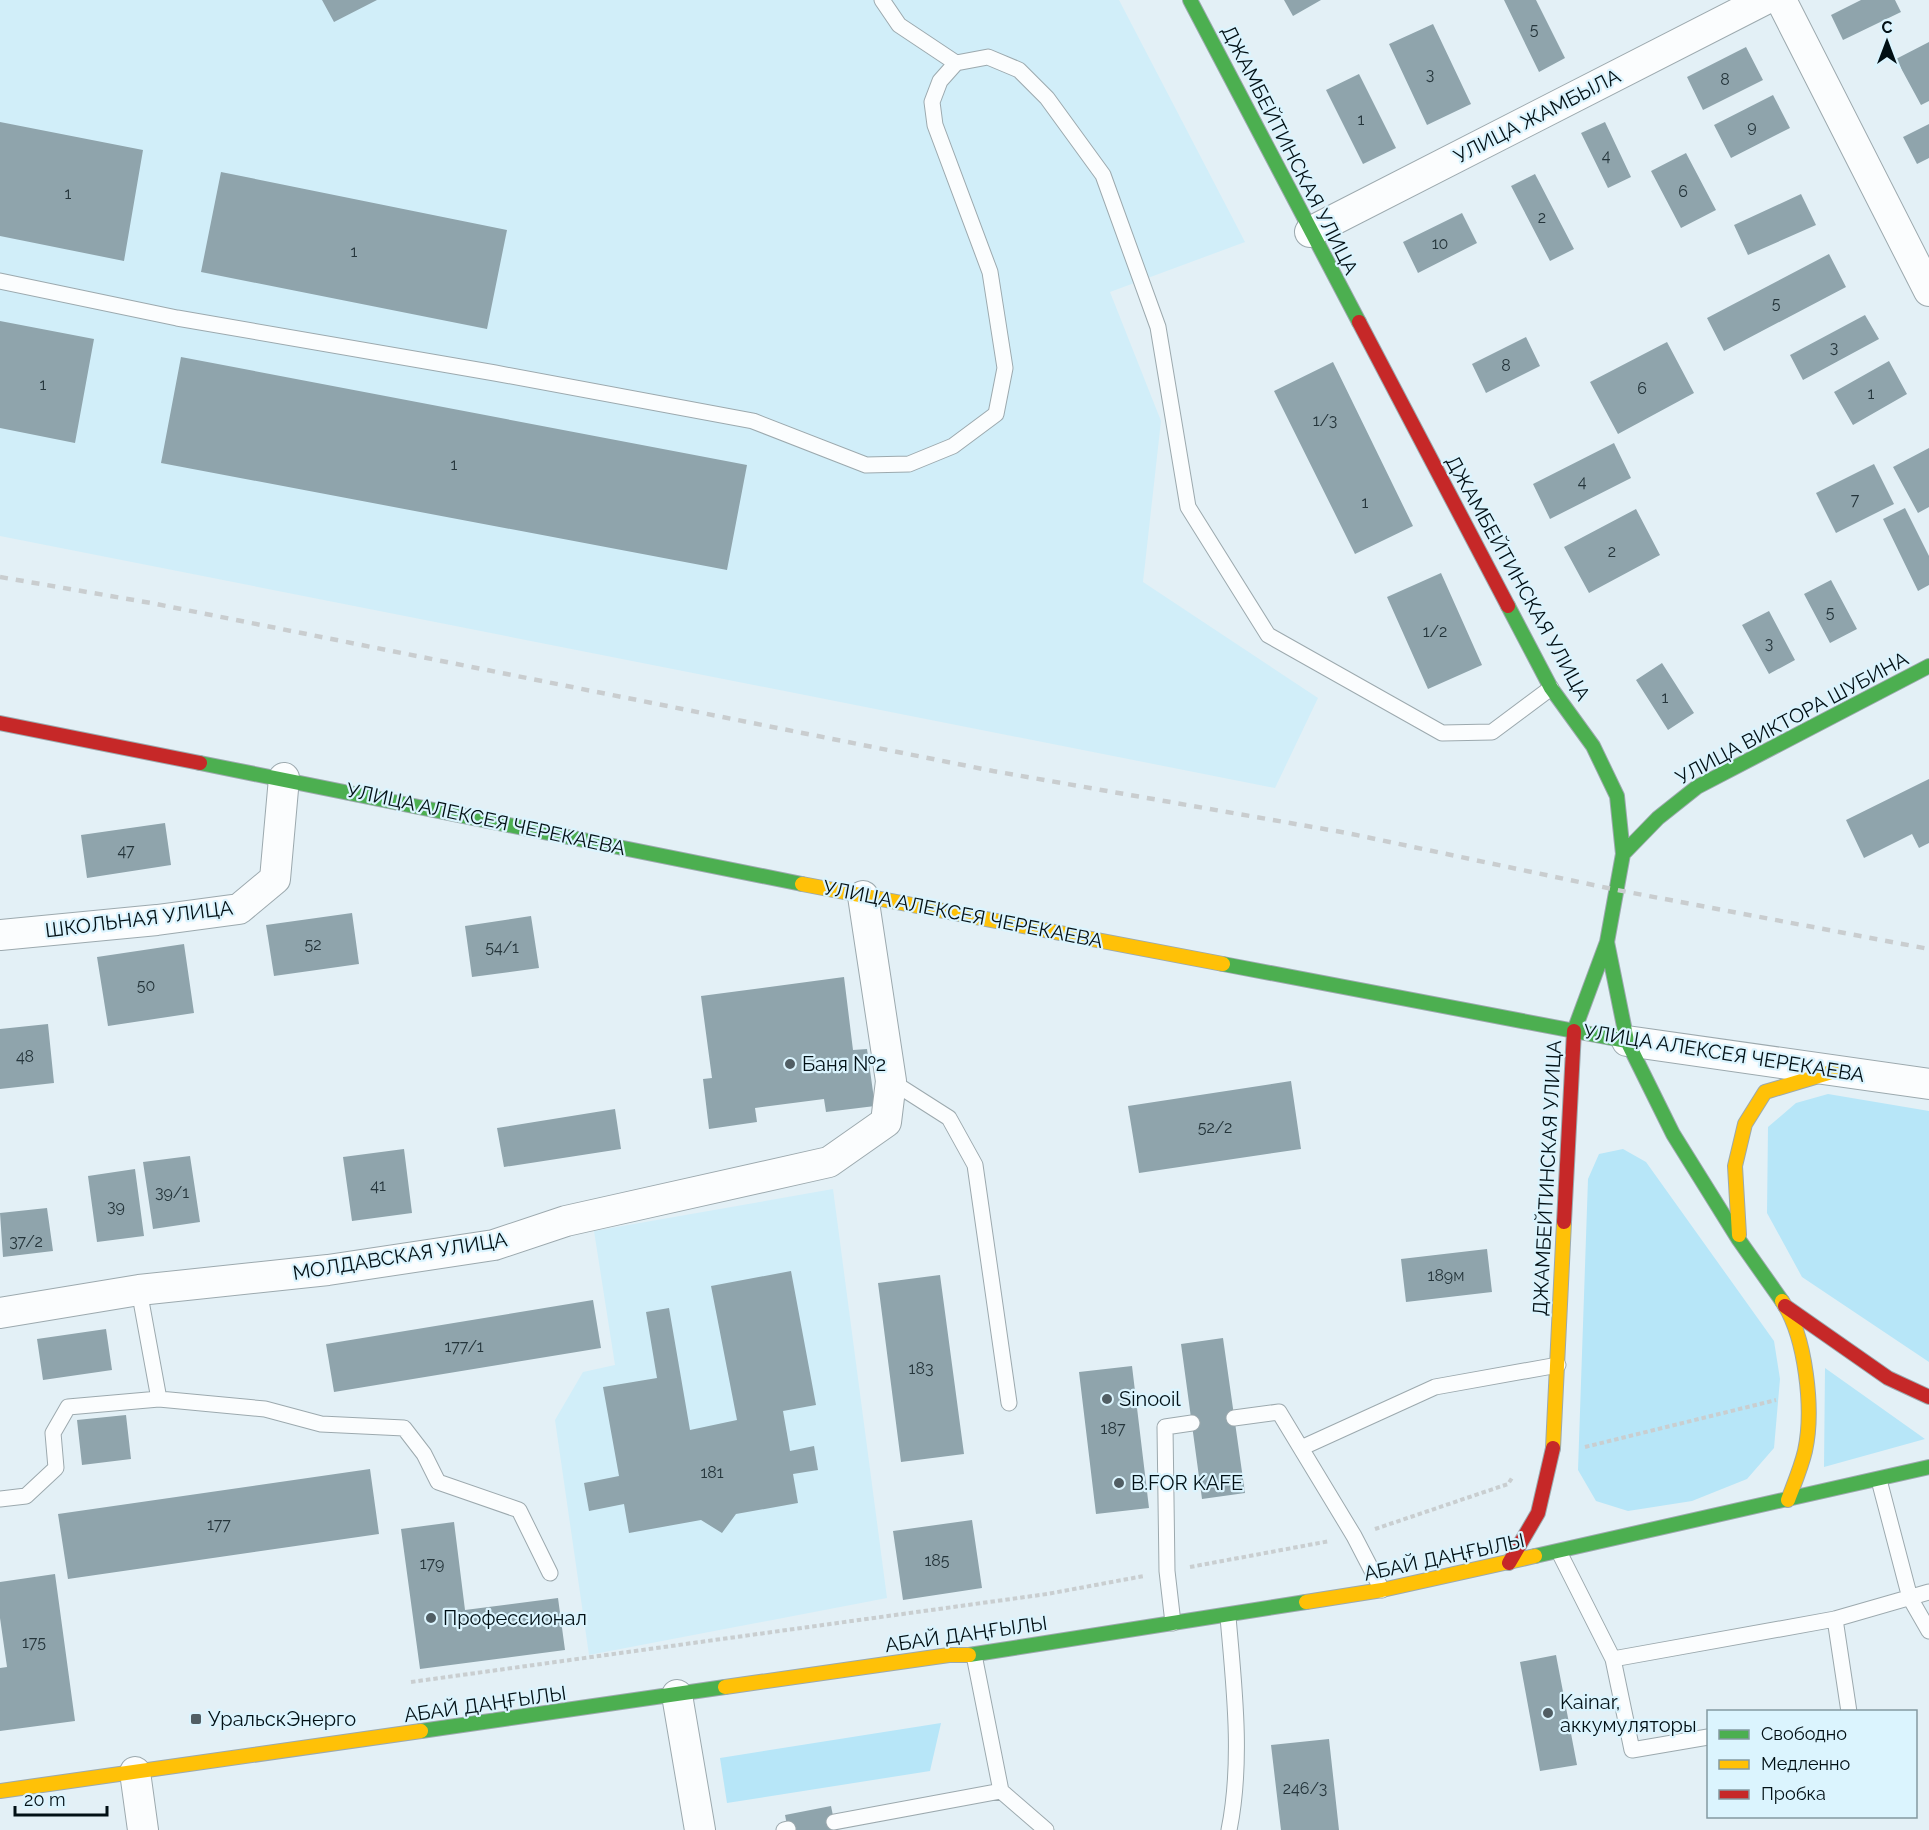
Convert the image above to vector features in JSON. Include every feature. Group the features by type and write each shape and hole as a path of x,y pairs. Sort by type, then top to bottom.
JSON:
{"street":[{"name":"ДЖАМБЕЙТИНСКАЯ УЛИЦА","path":"1190,0 1551,688 1593,746 1617,796 1623,854 1607,942 1574,1030 1553,1455 1538,1513 1509,1563"},
{"name":"УЛИЦА ЖАМБЫЛА","path":"1310,232 1764,0"},
{"path":"1781,0 1929,291"},
{"name":"УЛИЦА ВИКТОРА ШУБИНА","path":"1623,854 1658,818 1697,787 1929,666"},
{"name":"УЛИЦА АЛЕКСЕЯ ЧЕРЕКАЕВА","path":"0,723 284,778 863,896 1627,1041 1929,1084"},
{"name":"ШКОЛЬНАЯ УЛИЦА","path":"0,935 157,920 239,909 275,879 284,778"},
{"path":"863,896 891,1081"},
{"path":"1607,942 1627,1041 1673,1134 1739,1240 1785,1306 1797,1332 1804,1364 1807,1413 1805,1451 1788,1500"},
{"path":"1739,1240 1735,1166 1745,1124 1765,1092 1835,1071"},
{"name":"МОЛДАВСКАЯ УЛИЦА","path":"0,1313 139,1290 328,1270 494,1245 566,1221 829,1162 886,1122 891,1081"},
{"path":"1785,1306 1880,1372 1929,1397"},
{"name":"АБАЙ ДАҢҒЫЛЫ","path":"0,1791 949,1655 974,1655 1173,1623 1228,1617 1382,1590 1509,1563 1929,1467"},
{"path":"677,1695 700,1830"},
{"path":"135,1772 143,1830"}],"lane":[{"path":"882,0 899,25 956,63"},
{"path":"0,281 177,318 495,373 753,422 866,465 909,464 953,446 996,414 1005,368 990,272 935,125 932,102 940,81 956,63 988,57 1019,70 1047,98 1103,175 1158,327 1188,507 1268,635 1442,733 1492,732 1551,688"},
{"path":"891,1081 950,1119 975,1165 1009,1403"},
{"path":"139,1290 159,1399"},
{"path":"1301,1448 1435,1387 1557,1365"},
{"path":"0,1499 26,1496 56,1468 53,1433 68,1407 159,1399 265,1409 321,1424 404,1428 424,1454 438,1482 519,1510 549,1573"},
{"path":"1234,1418 1279,1412 1354,1536 1382,1590"},
{"path":"1173,1623 1167,1571 1165,1427 1192,1424"},
{"path":"1879,1480 1910,1598 1929,1630"},
{"path":"1559,1552 1613,1659 1632,1750 1707,1737"},
{"path":"1613,1659 1835,1619 1929,1592"},
{"path":"1228,1617 1235,1696 1234,1804 1228,1830"},
{"path":"1835,1619 1849,1710"},
{"path":"974,1655 1001,1791 1046,1830"},
{"path":"834,1822 1001,1791"}],"path":[{"path":"1579,1449 1779,1400"},
{"path":"411,1682 1047,1594 1354,1536 1508,1484 1517,1469"}],"shaded area":[{"path":"0,0 1119,0 1245,242 1110,292 1161,421 1143,582 1318,698 1275,788 0,536"},
{"path":"1828,1094 1929,1111 1929,1362 1802,1277 1767,1213 1768,1127 1796,1103"},
{"path":"1623,1149 1646,1162 1774,1341 1780,1379 1774,1448 1747,1479 1692,1501 1628,1511 1596,1501 1578,1470 1588,1179 1599,1154"},
{"path":"833,1189 887,1598 589,1655 555,1420 583,1372 615,1365 594,1231"},
{"path":"1825,1368 1925,1439 1824,1467"},
{"path":"941,1723 930,1771 727,1803 720,1758"}],"building":[{"path":"322,0 377,0 334,22"},
{"path":"1284,0 1321,0 1293,16"},
{"path":"1504,0 1536,0 1565,58 1539,72"},
{"path":"1861,0 1895,0 1901,12 1843,40 1831,15"},
{"path":"1433,24 1471,104 1427,125 1389,44"},
{"path":"1929,42 1929,101 1921,105 1896,59"},
{"path":"1746,47 1763,80 1703,110 1687,77"},
{"path":"1359,74 1396,148 1363,164 1326,90"},
{"path":"1773,95 1790,128 1731,158 1714,125"},
{"path":"0,122 143,150 124,261 0,236"},
{"path":"1605,122 1631,177 1608,188 1581,133"},
{"path":"1929,124 1929,158 1917,164 1903,137"},
{"path":"1686,153 1716,210 1681,228 1651,171"},
{"path":"221,172 507,230 487,329 201,272"},
{"path":"1535,174 1574,249 1550,261 1511,186"},
{"path":"1801,194 1816,225 1748,255 1734,225"},
{"path":"1462,213 1477,243 1418,273 1403,242"},
{"path":"1829,254 1846,287 1724,351 1707,318"},
{"path":"1865,315 1879,339 1803,380 1790,355"},
{"path":"0,321 94,339 75,443 0,428"},
{"path":"1526,337 1540,366 1486,393 1472,364"},
{"path":"1667,342 1694,393 1618,434 1590,382"},
{"path":"181,357 747,465 727,570 161,463"},
{"path":"1889,361 1907,394 1853,425 1834,392"},
{"path":"1333,362 1413,526 1355,554 1274,391"},
{"path":"1614,443 1631,478 1550,519 1533,484"},
{"path":"1929,448 1929,507 1918,513 1893,467"},
{"path":"1874,464 1894,504 1836,533 1816,493"},
{"path":"1905,508 1929,556 1929,585 1918,591 1883,519"},
{"path":"1636,509 1660,555 1589,593 1564,547"},
{"path":"1441,573 1482,665 1428,689 1387,597"},
{"path":"1831,580 1857,629 1830,643 1804,594"},
{"path":"1769,611 1795,660 1769,674 1742,625"},
{"path":"1662,663 1694,713 1668,730 1636,680"},
{"path":"1929,779 1929,843 1919,848 1912,834 1864,858 1846,820"},
{"path":"165,823 171,865 87,878 81,835"},
{"path":"352,913 359,964 274,976 266,925"},
{"path":"531,916 539,968 472,977 465,926"},
{"path":"184,944 194,1013 108,1026 97,957"},
{"name":"Баня №2","path":"844,977 853,1050 867,1049 875,1106 826,1112 824,1099 755,1108 757,1122 709,1129 703,1079 712,1078 701,996"},
{"path":"48,1024 54,1083 0,1089 0,1029"},
{"path":"1291,1081 1301,1149 1139,1173 1128,1106"},
{"path":"615,1109 621,1149 504,1167 497,1128"},
{"path":"404,1149 412,1213 352,1221 343,1157"},
{"path":"190,1156 200,1222 153,1229 143,1162"},
{"path":"135,1169 144,1236 97,1242 88,1176"},
{"path":"47,1208 53,1251 3,1257 0,1213"},
{"path":"1487,1249 1492,1292 1406,1302 1401,1259"},
{"path":"791,1271 816,1405 783,1411 790,1451 814,1446 818,1470 793,1474 798,1503 736,1514 722,1533 701,1520 629,1533 624,1504 589,1511 584,1483 619,1476 603,1387 657,1378 646,1312 669,1308 690,1430 737,1420 711,1286"},
{"path":"940,1275 964,1454 901,1462 878,1283"},
{"path":"593,1300 601,1348 334,1392 326,1344"},
{"path":"106,1329 112,1370 43,1380 37,1339"},
{"path":"1223,1338 1245,1493 1202,1499 1181,1344"},
{"path":"1132,1366 1149,1508 1096,1514 1079,1372"},
{"path":"126,1415 131,1459 82,1465 77,1420"},
{"path":"370,1469 379,1534 68,1579 58,1514"},
{"path":"972,1520 982,1588 903,1600 893,1531"},
{"path":"454,1522 465,1610 558,1598 565,1650 420,1669 401,1529"},
{"path":"55,1574 75,1721 0,1731 0,1668 7,1667 0,1618 0,1582"},
{"name":"Kainar, аккумуляторы","path":"1556,1655 1577,1765 1540,1771 1520,1662"},
{"path":"1329,1739 1339,1830 1281,1830 1271,1745"},
{"path":"831,1806 836,1830 788,1830 785,1815"}],"railway":[{"path":"0,577 151,603 993,771 1347,833 1617,890 1929,949"}],"traffic: fast":[{"path":"1190,0 1359,322"},
{"path":"1508,606 1551,688 1593,746 1617,796 1623,854 1607,942 1574,1031"},
{"path":"1623,854 1658,818 1697,787 1929,666"},
{"path":"200,763 802,884"},
{"path":"1607,942 1627,1041 1673,1134 1739,1240 1782,1301"},
{"path":"1223,964 1627,1041"},
{"path":"1535,1556 1929,1467"},
{"path":"969,1655 1306,1602"},
{"path":"421,1731 725,1687"}],"traffic: slow":[{"path":"802,884 1223,964"},
{"path":"1739,1235 1735,1166 1745,1124 1765,1092 1835,1071"},
{"path":"1553,1448 1564,1222"},
{"path":"1782,1301 1797,1333 1802,1353 1809,1415 1805,1451 1788,1500"},
{"path":"1306,1602 1382,1590 1535,1556"},
{"path":"725,1687 949,1655 969,1655"},
{"path":"0,1791 421,1731"}],"traffic: jam":[{"path":"1359,322 1508,606"},
{"path":"0,723 200,763"},
{"path":"1564,1222 1574,1031"},
{"path":"1785,1306 1888,1378 1929,1397"},
{"path":"1509,1563 1538,1513 1553,1448"}],"place":[{"name":"Баня №2","path":"790,1064"},
{"name":"Sinooil","path":"1107,1399"},
{"name":"B.FOR KAFE","path":"1119,1483"},
{"name":"Профессионал","path":"431,1618"},
{"name":"Kainar, аккумуляторы","path":"1548,1713"},
{"name":"УральскЭнерго","path":"196,1719"}]}
